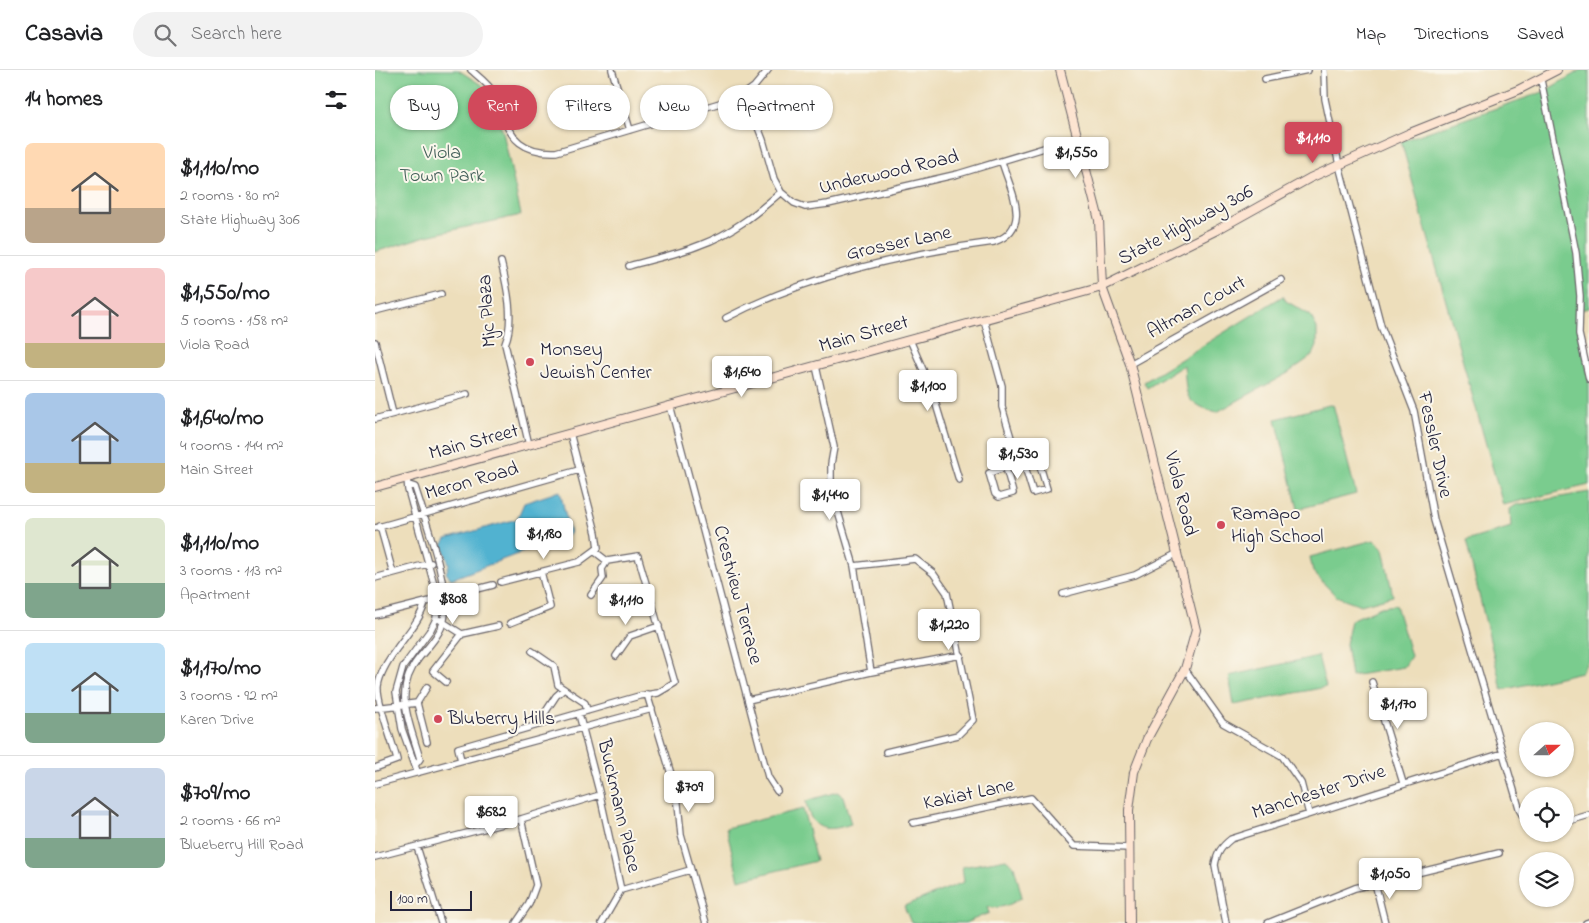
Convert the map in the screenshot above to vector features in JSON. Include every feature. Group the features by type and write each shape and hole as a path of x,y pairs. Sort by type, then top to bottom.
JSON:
{"main road":[{"name":"Viola Road","path":"1060,70 1099,220 1102,287 1130,364 1196,630 1185,669 1147,739 1135,772 1129,810 1129,923"},
{"name":"State Highway 306","path":"1102,287 1159,260 1339,165 1410,133 1541,80 1557,70"},
{"name":"Main Street","path":"375,487 408,482 570,433 1102,287"}],"street":[{"path":"471,70 495,95 506,127 516,141 530,149 556,152 718,104"},
{"path":"612,70 616,85"},
{"path":"756,85 768,70"},
{"path":"1265,79 1307,70"},
{"name":"Fessler Drive","path":"1324,70 1325,99 1339,165 1381,326 1413,411 1434,520 1519,808"},
{"path":"1541,80 1577,253 1580,296 1579,334 1589,378"},
{"path":"629,266 709,242 754,216 781,192 774,179 758,130"},
{"name":"Underwood Road","path":"781,192 794,203 815,207 1002,162 1077,138"},
{"name":"Grosser Lane","path":"726,318 745,308 824,279 913,256 994,242 1006,238 1017,222 1016,211 1002,162"},
{"name":"Mjc Plaza","path":"501,262 510,329 505,344 529,445"},
{"name":"Altman Court","path":"1130,364 1281,280"},
{"path":"375,311 441,294"},
{"path":"983,320 1001,386 1002,407 1014,448 1023,461 1033,493 1047,489 1037,456 1023,461 1006,468 989,473 995,494 999,497 1013,493 1006,468"},
{"path":"910,340 931,388 959,480"},
{"path":"375,342 393,414"},
{"path":"816,366 834,447 831,480 854,566 871,672"},
{"path":"375,419 467,394"},
{"name":"Crestview Terrace","path":"670,405 768,777 777,791"},
{"path":"570,433 596,550 607,561"},
{"name":"Meron Road","path":"378,527 579,470"},
{"path":"408,482 415,487 446,597 443,622 435,638 411,668 405,682 405,705 420,759 417,768"},
{"path":"408,482 408,490 438,599 436,619 431,629 403,667 396,692 397,705 412,761 417,768"},
{"path":"378,527 393,573"},
{"path":"501,582 579,562 596,550"},
{"path":"1063,594 1135,575 1178,553"},
{"path":"461,760 458,748 647,694 658,693 675,683 638,556 607,561"},
{"path":"854,566 915,559 933,573 947,594 973,720 958,735 886,752"},
{"path":"375,578 436,561"},
{"path":"591,595 603,578 603,569 607,561"},
{"path":"510,623 550,607 541,572"},
{"path":"375,616 493,585"},
{"path":"375,768 397,760 378,707 378,687 383,669 421,614 425,603"},
{"path":"436,619 462,634"},
{"path":"447,682 433,670 462,634 498,626"},
{"path":"616,656 630,636 659,626"},
{"path":"532,651 554,666 558,685 585,703 587,711"},
{"path":"748,700 871,672 961,655"},
{"path":"1185,669 1223,723 1282,756 1301,783 1309,814"},
{"path":"1372,682 1403,783"},
{"path":"427,687 417,703 427,742"},
{"path":"537,725 556,696 564,689"},
{"path":"647,694 677,794 681,835 706,923"},
{"path":"378,707 417,703"},
{"path":"375,784 417,768 461,760 652,709"},
{"name":"Buckmann Place","path":"579,714 600,794 621,890"},
{"name":"Manchester Drive","path":"1226,923 1215,865 1222,846 1231,839 1403,783 1503,753"},
{"path":"375,857 521,819 600,794"},
{"name":"Kakiat Lane","path":"913,823 1031,798 1074,846 1130,848"},
{"path":"1574,819 1589,815"},
{"path":"516,923 529,904 536,885 521,819"},
{"path":"417,847 441,923"},
{"path":"1268,923 1337,894 1499,853"},
{"path":"602,923 621,890 690,870"},
{"path":"1375,883 1385,923"}],"green space":[{"name":"Viola Town Park","path":"375,70 458,70 482,85 468,85 468,130 502,130 521,215 426,236 375,252"},
{"path":"1581,70 1589,70 1589,308 1580,310 1579,334 1589,379 1589,485 1503,505 1401,141 1543,92"},
{"path":"1283,296 1286,301 1310,315 1317,328 1317,346 1313,355 1288,373 1217,412 1197,405 1189,397 1184,365 1147,388 1144,382"},
{"path":"1333,404 1356,494 1298,509 1276,419"},
{"path":"1589,492 1589,660 1581,672 1502,690 1466,541 1511,527 1510,509 1516,505"},
{"path":"1374,540 1383,549 1393,596 1361,605 1336,596 1313,572 1310,557"},
{"path":"1396,605 1411,656 1404,667 1351,676 1346,644 1351,620 1381,607"},
{"path":"1318,656 1326,687 1234,705 1229,676"},
{"path":"837,792 843,796 851,824 834,828 821,827 811,818 806,801"},
{"path":"803,809 816,861 739,880 726,828"},
{"path":"1006,859 1014,866 1022,897 1018,900 1001,907 987,907 989,913 965,923 911,923 904,906 964,882 962,867"}],"water":[{"path":"560,491 570,534 451,579 446,573 449,564 442,545 446,539 517,519 524,503"}],"place":[{"name":"Monsey Jewish Center","path":"530,362"},
{"name":"Ramapo High School","path":"1221,525"},
{"name":"Bluberry Hills","path":"438,719"}]}
